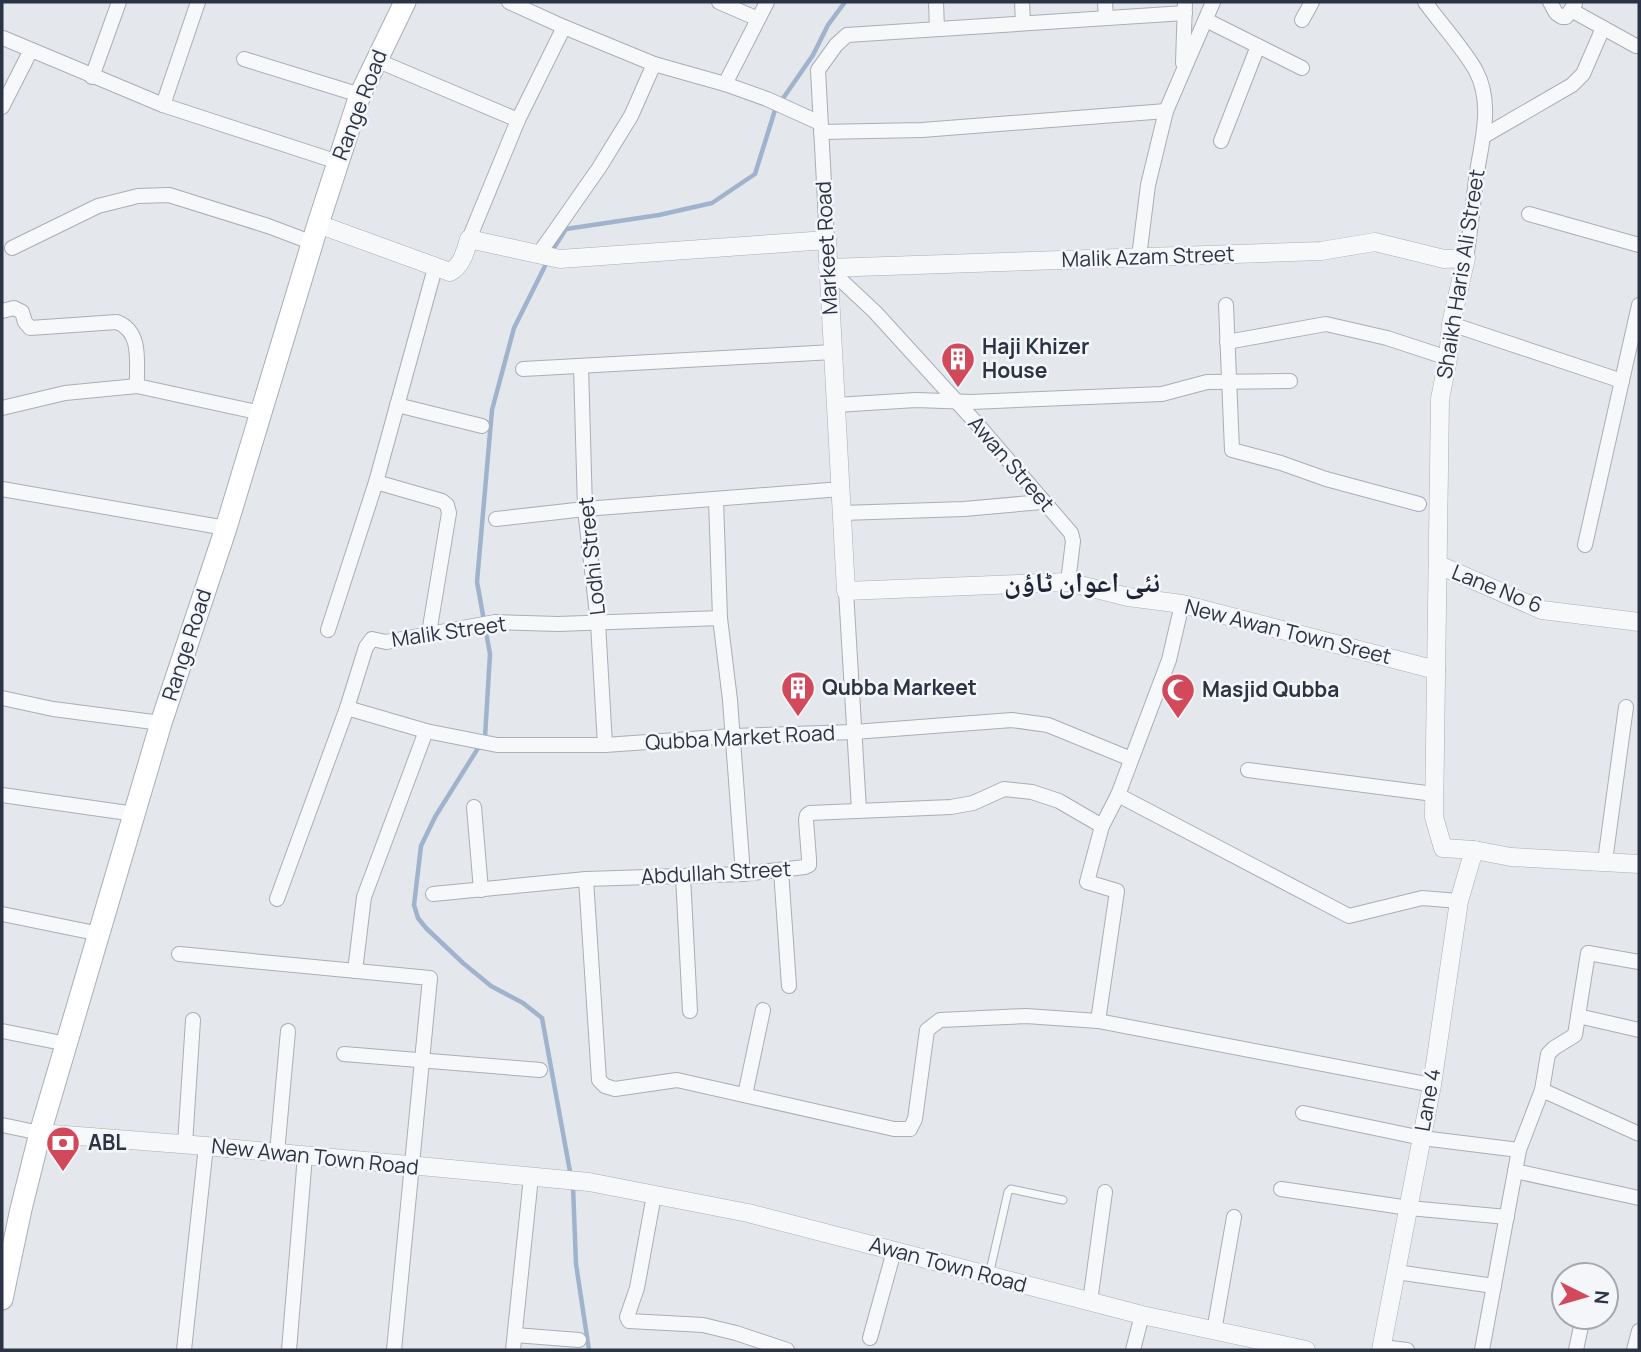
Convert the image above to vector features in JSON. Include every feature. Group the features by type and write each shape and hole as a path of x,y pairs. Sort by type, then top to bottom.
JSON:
{"main road":[{"name":"Range Road","path":"2,1299 40,1133 161,723 226,528 360,95 405,2"}],"street":[{"path":"92,77 119,2"},
{"path":"163,106 198,2"},
{"path":"509,2 654,64 767,99 821,127 922,130 1166,111"},
{"path":"719,2 758,19"},
{"path":"725,84 767,2"},
{"path":"936,2 937,29"},
{"path":"1022,2 1023,23"},
{"path":"1105,2 1106,18"},
{"path":"1139,257 1148,184 1166,111 1213,2"},
{"path":"1302,20 1312,2"},
{"name":"Shaikh Haris Ali Street","path":"1424,2 1477,72 1484,103 1485,136 1477,173 1473,224 1451,324 1440,399 1434,794 1434,817 1443,848 1474,850"},
{"path":"1550,2 1559,16 1566,17 1573,6 1603,28 1636,46"},
{"path":"1183,71 1185,7"},
{"name":"Markeet Road","path":"859,810 818,71 836,45 847,35 1106,18 1185,7"},
{"path":"1206,20 1302,68"},
{"path":"12,248 98,206 138,195 169,195 268,226 316,233 450,272 456,269 518,120 564,27"},
{"path":"1485,136 1572,85 1583,74 1603,28"},
{"path":"4,38 163,106 338,162"},
{"path":"1221,141 1258,46"},
{"path":"2,107 31,50"},
{"path":"244,59 360,95"},
{"path":"376,60 518,120"},
{"path":"547,256 631,116 654,64"},
{"path":"1529,214 1639,245"},
{"path":"469,239 547,256 827,240"},
{"name":"Malik Azam Street","path":"828,268 1321,251 1375,242 1444,259 1465,258"},
{"path":"328,629 376,482 435,268"},
{"name":"Awan Street","path":"828,268 875,312 957,402 1073,537 1068,582"},
{"path":"1226,305 1232,450 1419,504"},
{"path":"1585,545 1639,305"},
{"path":"2,311 14,308 22,312 30,328 117,322 124,325 132,332 136,342 137,386"},
{"path":"1227,341 1326,324 1387,338 1448,358"},
{"path":"1451,324 1622,381"},
{"path":"523,369 833,352"},
{"name":"Lodhi Street","path":"581,366 585,509 598,623 606,745"},
{"path":"836,405 916,400 957,402 1162,394 1207,382 1290,382"},
{"path":"2,408 65,393 137,386 261,413"},
{"path":"397,405 482,426"},
{"path":"376,482 442,501 447,505 449,513 429,633"},
{"path":"2,489 226,528"},
{"path":"496,519 585,509 841,489"},
{"path":"716,499 720,618 733,736 743,874"},
{"path":"842,513 964,509 1042,502"},
{"name":"Lane No 6","path":"1439,565 1542,610 1639,622"},
{"name":"New Awan Town Sreet","path":"846,591 1068,582 1128,597 1182,604 1436,670"},
{"path":"1098,1021 1117,891 1087,882 1102,826 1118,795 1169,660 1182,604"},
{"name":"Malik Street","path":"277,899 347,708 366,647 372,639 386,642 495,622 598,623 720,618"},
{"path":"2,698 53,709 161,723"},
{"path":"1605,861 1626,707"},
{"name":"Qubba Market Road","path":"347,708 426,731 497,745 606,745 733,736 854,732 1012,720 1048,725 1131,759"},
{"path":"355,971 364,897 426,731"},
{"path":"1248,770 1434,794"},
{"name":"Abdullah Street","path":"433,894 586,879 743,874 805,867 808,865 807,815 859,810 951,807 973,803 1004,789 1032,792 1059,801 1102,826"},
{"path":"2,795 135,814"},
{"path":"1118,795 1349,916 1422,898 1460,901"},
{"path":"474,807 481,890"},
{"path":"1474,850 1511,857 1639,864"},
{"name":"Lane 4","path":"1381,1349 1432,1085 1460,901 1474,850"},
{"path":"780,870 789,986"},
{"path":"683,876 690,1011"},
{"path":"586,879 598,1080 615,1089 677,1080 894,1129 910,1129 915,1119 927,1030 933,1023 940,1020 1026,1016 1098,1021 1432,1085"},
{"path":"2,914 100,934"},
{"path":"1482,1350 1519,1150 1542,1090 1548,1054 1575,1035 1588,953 1639,962"},
{"path":"179,954 430,978 394,1350"},
{"path":"745,1095 763,1010"},
{"path":"1578,1016 1639,1030"},
{"path":"185,1144 193,1020"},
{"path":"2,1031 67,1044"},
{"path":"277,1153 288,1031"},
{"path":"344,1054 540,1070"},
{"path":"1542,1090 1639,1134"},
{"path":"1303,1113 1422,1138 1519,1150"},
{"path":"2,1125 40,1133"},
{"name":"New Awan Town Road","path":"40,1133 589,1182"},
{"path":"184,1350 206,1146"},
{"path":"289,1350 306,1156"},
{"path":"1515,1171 1639,1198"},
{"path":"513,1350 531,1177"},
{"name":"Awan Town Road","path":"589,1182 748,1213 1142,1315 1306,1350"},
{"path":"1281,1189 1409,1208 1507,1217"},
{"path":"1090,1302 1105,1192"},
{"path":"654,1195 636,1288 627,1317 629,1321 703,1325 736,1332 787,1350"},
{"path":"1214,1331 1234,1217"},
{"path":"870,1338 894,1251"},
{"path":"1396,1272 1494,1286"},
{"path":"1133,1350 1142,1315"},
{"path":"1576,1350 1580,1331"},
{"path":"1634,1350 1639,1331"},
{"path":"515,1335 579,1340"},
{"path":"1381,1349 1407,1350"}],"lane":[{"path":"989,1276 1010,1189 1063,1200"}],"waterway":[{"path":"550,254 566,229 659,215 712,203 755,174 775,110 845,2"},
{"path":"547,262 514,328 492,410 477,582 490,654 485,737 435,817 421,846 414,905 418,918 426,928 463,963 491,986 523,1003 542,1018 571,1177"},
{"path":"573,1186 576,1264 589,1350"}],"place":[{"name":"Haji Khizer House","path":"958,389"},
{"name":"Qubba Markeet","path":"798,718"},
{"name":"Masjid Qubba","path":"1178,720"},
{"name":"ABL","path":"63,1173"}],"district":[{"name":"نئی اعوان ٹاؤن","path":"1082,582"}]}
